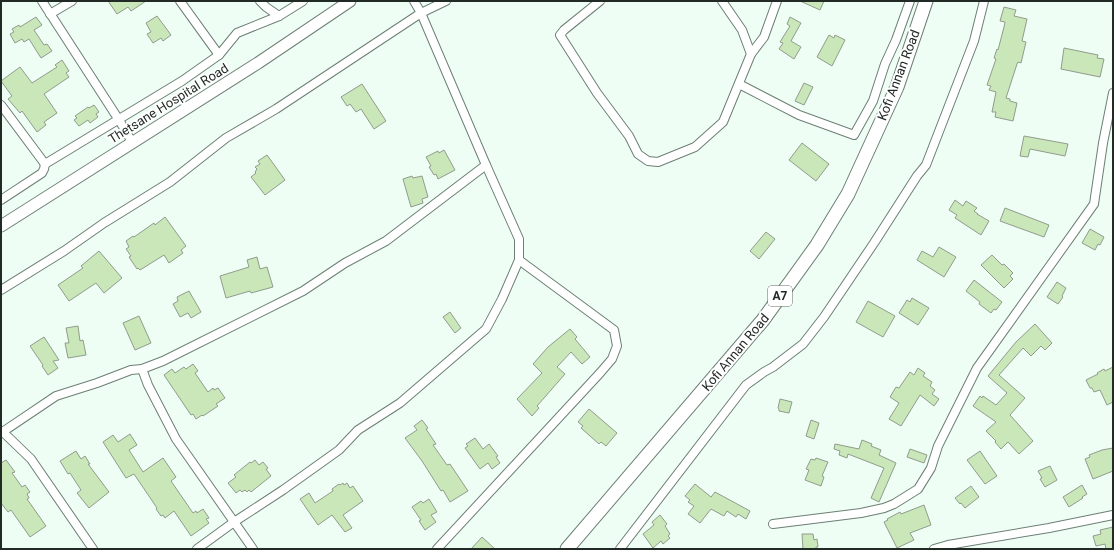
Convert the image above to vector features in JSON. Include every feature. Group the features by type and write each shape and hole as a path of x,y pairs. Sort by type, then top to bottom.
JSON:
{"main road":[{"name":"Thetsane Hospital Road","path":"1,226 258,63 350,1"},
{"name":"Kofi Annan Road","path":"567,549 763,320 817,245 848,194 894,94 926,1"}],"street":[{"path":"42,1 132,142"},
{"path":"50,14 72,1"},
{"path":"180,1 219,55"},
{"path":"260,1 279,16"},
{"path":"45,164 182,81 219,55 237,33 279,16 303,1"},
{"path":"197,549 339,450 358,430 400,403 486,329 502,299 519,260 519,238 421,13 414,1"},
{"path":"1,290 170,182 226,138 276,109 421,13 446,1"},
{"path":"600,1 564,30 560,35 597,93 629,136 638,154 648,161 658,162 695,147 723,122 751,54 764,37 777,1"},
{"path":"722,1 742,30 751,54"},
{"path":"739,84 799,115 854,135 873,100 885,64 896,40 910,1"},
{"path":"620,549 746,385 773,367 802,344 824,316 874,243 917,176 926,165 974,42 984,1"},
{"path":"773,524 861,513 884,508 894,504 918,489 930,468 938,446 977,368 1094,204 1103,143 1113,93"},
{"path":"1,105 45,164 42,173 1,200"},
{"path":"93,549 31,459 2,432 56,396 131,370 142,369 163,361 303,291 346,263 386,241 486,165"},
{"path":"437,549 600,373 612,359 617,346 614,330 519,260"},
{"path":"142,369 148,385 176,439 253,549"},
{"path":"934,549 948,545 1049,528 1113,515"}],"building":[{"path":"108,1 146,1 131,11 128,7 117,14"},
{"path":"800,1 824,1 820,10"},
{"path":"1004,7 1016,10 1014,16 1027,19 1022,41 1026,42 1021,63 1018,62 1017,64 1006,98 1017,103 1013,121 995,117 996,112 992,112 996,92 989,90 991,86 987,85 996,59 994,58 997,49 998,50 1004,27 1005,22 1000,21"},
{"path":"157,16 171,35 163,41 161,38 153,43 147,34 151,32 146,23"},
{"path":"36,17 42,25 34,30 44,45 47,44 52,51 41,58 29,39 24,42 22,39 15,43 10,34 14,32 12,29 19,25 20,27"},
{"path":"790,17 801,23 791,41 801,47 794,59 779,49 783,43 780,42 790,26 787,24"},
{"path":"829,35 834,38 835,35 845,40 832,66 817,57"},
{"path":"1064,48 1098,55 1097,58 1104,59 1100,77 1061,69"},
{"path":"62,60 69,71 66,73 69,77 44,94 57,113 44,122 46,125 37,132 22,111 20,113 8,99 12,96 1,81 20,67 32,83 57,67 55,65"},
{"path":"804,83 813,87 804,105 795,101"},
{"path":"362,84 386,121 374,129 361,109 356,112 350,104 347,106 341,97"},
{"path":"94,105 99,112 96,114 98,117 90,123 88,120 79,126 74,120 77,118 75,116 88,107 89,108"},
{"path":"1024,136 1068,144 1065,156 1030,149 1028,157 1020,156"},
{"path":"802,143 829,164 816,181 789,160"},
{"path":"444,150 455,170 438,179 436,174 434,175 429,167 431,166 426,157 438,151 439,153"},
{"path":"267,155 285,180 265,195 251,177 256,173 255,172 257,169 255,167 260,164 258,161"},
{"path":"412,176 413,178 422,176 428,197 422,199 423,203 411,207 403,179"},
{"path":"955,200 963,206 966,201 977,208 974,211 977,214 989,221 981,235 955,218 957,215 949,210"},
{"path":"1005,208 1049,225 1044,237 1000,221"},
{"path":"165,217 186,246 181,250 183,253 169,263 164,255 140,270 138,268 137,269 129,257 131,256 126,249 129,247 126,241 154,223 155,225"},
{"path":"1090,229 1104,237 1100,245 1098,244 1095,250 1082,243"},
{"path":"766,232 775,239 759,259 750,251"},
{"path":"939,247 956,257 944,277 917,260 922,251 933,257"},
{"path":"99,251 122,278 104,293 96,283 69,301 58,285 83,268 81,266"},
{"path":"992,255 1013,273 1010,276 1013,279 1004,288 981,265"},
{"path":"257,257 260,269 267,267 273,287 251,293 250,291 226,298 220,276 249,267 247,260"},
{"path":"974,280 1002,302 996,310 994,309 991,313 966,291"},
{"path":"1057,282 1066,288 1062,296 1063,297 1058,304 1047,297"},
{"path":"189,291 201,312 191,318 188,313 180,317 173,304 178,301 177,297"},
{"path":"912,298 929,308 918,325 899,313 907,300 910,302"},
{"path":"868,301 895,316 883,337 856,322"},
{"path":"450,312 461,328 455,333 443,317"},
{"path":"139,316 151,343 135,350 123,323"},
{"path":"1035,324 1052,343 1045,350 1041,346 1031,356 1023,348 999,375 1025,398 1010,415 1033,441 1019,454 1008,442 1001,449 995,442 996,441 986,431 996,422 973,406 980,396 982,398 983,396 996,405 1007,393 988,376 1016,342"},
{"path":"78,326 80,341 83,340 86,355 68,358 65,343 69,343 66,328"},
{"path":"570,329 577,337 575,339 590,357 582,364 571,352 557,367 565,374 537,406 539,408 532,416 517,399 542,373 533,364 548,347"},
{"path":"44,337 59,360 53,361 58,368 48,375 30,346"},
{"path":"193,364 198,371 195,373 208,392 213,388 214,390 218,388 225,398 216,404 218,406 196,419 193,414 191,415 164,375 172,369 175,373 184,367 186,369"},
{"path":"1113,367 1113,402 1107,405 1100,390 1094,392 1086,380 1104,369 1105,371"},
{"path":"918,368 925,373 923,376 932,382 930,386 935,390 932,394 939,399 934,406 920,395 901,426 889,419 899,403 890,397 896,387 899,388 910,372 914,375"},
{"path":"780,399 792,402 789,413 779,411 778,408"},
{"path":"589,409 617,433 606,446 601,442 599,444 581,428 583,426 578,422"},
{"path":"422,420 436,444 433,445 447,465 450,464 468,491 450,502 405,438 417,430 414,426"},
{"path":"811,420 819,423 814,439 806,436"},
{"path":"130,434 137,445 129,450 143,472 163,458 176,477 171,481 193,513 196,511 197,513 203,509 209,518 206,519 209,523 191,536 174,511 165,518 163,515 161,516 134,474 126,478 103,442 113,435 118,442"},
{"path":"475,438 483,449 489,444 498,456 496,457 500,463 492,469 488,463 480,469 465,448 468,446 466,444"},
{"path":"862,440 881,450 879,455 896,463 879,502 871,498 884,468 848,454 847,458 839,455 840,451 834,449 835,444 859,449"},
{"path":"1113,448 1113,471 1093,479 1085,459 1090,457 1089,455"},
{"path":"910,449 927,455 924,463 907,457"},
{"path":"76,451 81,459 85,456 90,464 88,464 109,492 89,508 77,493 81,490 60,461"},
{"path":"980,451 997,476 985,484 967,460"},
{"path":"816,458 828,462 822,476 824,477 821,486 805,480 809,470 806,469 811,459 815,460"},
{"path":"6,460 15,472 12,473 22,487 25,485 30,492 27,494 29,498 27,499 46,526 30,537 11,510 8,512 1,503 1,463"},
{"path":"255,460 259,465 263,462 268,468 266,469 271,476 251,492 249,490 247,492 245,490 242,492 240,490 236,493 228,483 236,477 234,475 250,462 251,463"},
{"path":"1050,466 1057,480 1045,487 1040,479 1042,478 1038,471"},
{"path":"343,483 344,485 347,483 350,488 353,486 363,501 343,515 352,528 345,532 332,515 318,525 300,499 309,493 315,503 333,491 332,489 339,484 340,485"},
{"path":"695,484 711,497 715,492 750,511 746,519 738,514 736,517 727,511 724,516 711,509 700,523 688,514 694,506 688,502 690,500 685,496"},
{"path":"1082,485 1087,494 1069,507 1063,497"},
{"path":"971,486 979,497 965,508 955,498"},
{"path":"429,499 437,512 431,515 436,522 425,530 419,521 421,520 412,507 421,501 423,503"},
{"path":"924,505 931,525 910,533 914,540 897,548 884,522 900,512 901,514"},
{"path":"660,515 667,524 665,526 670,534 668,536 670,538 663,544 661,541 653,548 643,534 654,525 652,522"},
{"path":"1113,527 1113,549 1106,549 1105,544 1096,546 1093,536 1101,534 1100,530"},
{"path":"802,534 813,534 814,540 817,539 818,547 816,547 816,549 803,549"},
{"path":"482,537 495,549 471,549"}]}
